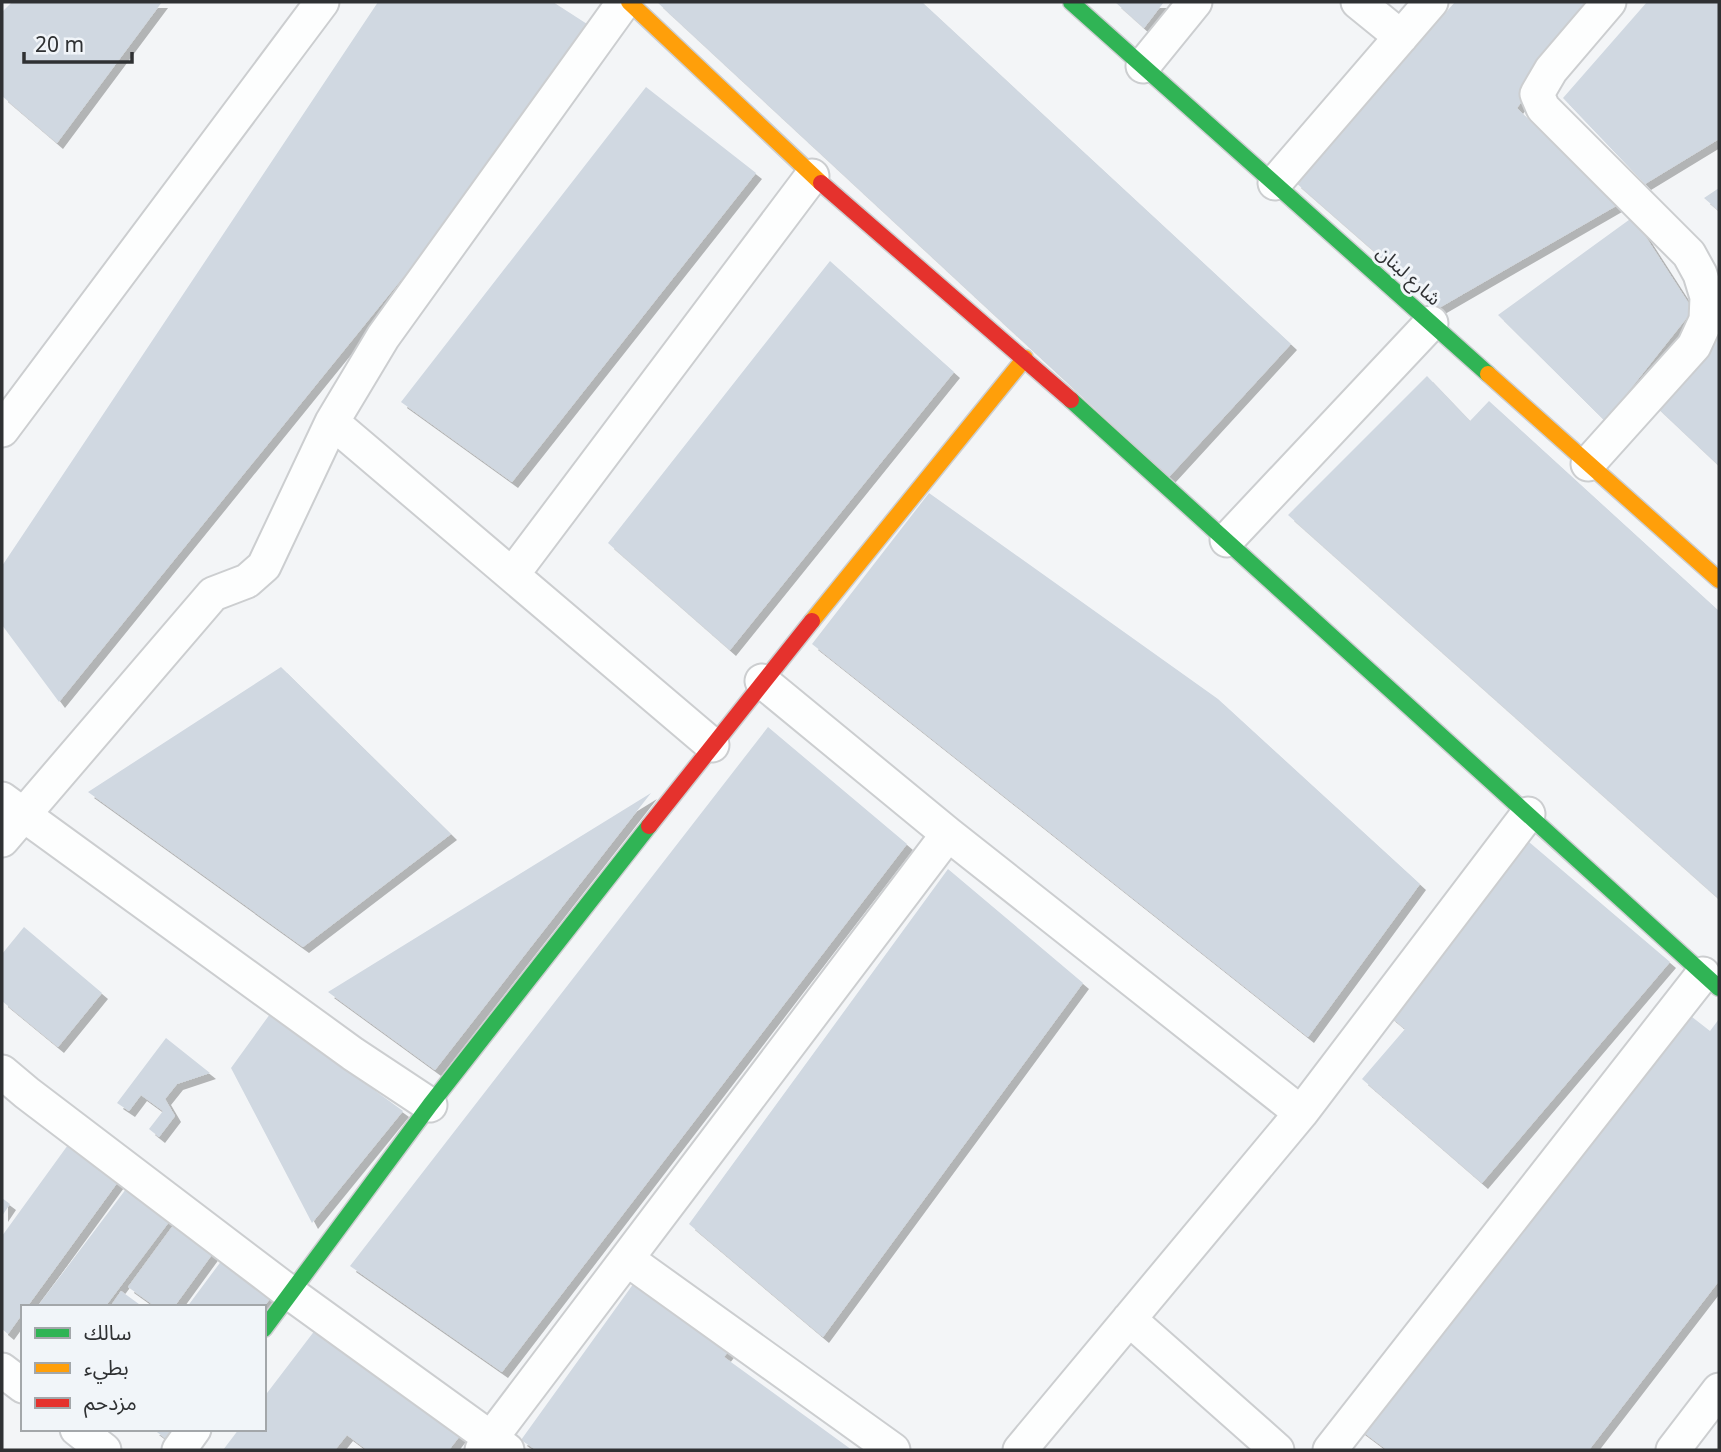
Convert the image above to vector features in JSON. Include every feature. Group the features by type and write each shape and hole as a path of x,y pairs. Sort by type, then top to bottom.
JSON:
{"street":[{"path":"2,429 322,2"},
{"path":"2,840 12,807 213,594 247,580 264,566 332,422 383,337 626,2 812,176 1025,358 1711,981 1330,1450"},
{"name":"شارع لبنان","path":"1071,2 1719,580"},
{"path":"1143,66 1195,2"},
{"path":"1358,2 1401,37"},
{"path":"1275,183 1432,2"},
{"path":"1588,464 1694,346 1706,320 1707,297 1700,274 1689,254 1543,108 1538,94 1550,70 1609,2"},
{"path":"512,575 812,176"},
{"path":"1227,540 1431,323"},
{"path":"266,1326 430,1105 762,681 1025,358"},
{"path":"332,422 712,745"},
{"path":"762,681 948,834 1301,1113"},
{"path":"12,807 353,1054 430,1105"},
{"path":"1020,1450 1301,1113 1528,814"},
{"path":"2,1072 493,1446 627,1259 948,834"},
{"path":"627,1259 894,1450"},
{"path":"1129,1319 1277,1450"},
{"path":"2,1370 21,1384"},
{"path":"1673,1450 1719,1390"},
{"path":"80,1431 104,1450"},
{"path":"179,1450 193,1431"}],"building":[{"path":"12,2 162,2 57,143 2,96 2,12"},
{"path":"378,2 553,2 601,33 59,702 2,625 2,566"},
{"path":"657,2 922,2 1291,344 1169,477"},
{"path":"1115,2 1164,2 1144,28"},
{"path":"1455,2 1593,2 1517,108 1616,206 1439,308 1295,182"},
{"path":"1647,2 1719,2 1719,139 1645,184 1563,98"},
{"path":"646,87 756,173 512,482 401,402"},
{"path":"1719,188 1719,211 1704,198"},
{"path":"1633,217 1693,310 1605,421 1498,315"},
{"path":"830,261 954,372 730,650 608,543"},
{"path":"1719,323 1719,466 1647,398"},
{"path":"1427,376 1470,421 1489,401 1719,611 1719,899 1288,515"},
{"path":"929,493 1218,699 1420,884 1308,1037 812,644"},
{"path":"281,667 451,834 303,947 88,792"},
{"path":"768,727 907,844 502,1372 350,1266"},
{"path":"651,793 435,1070 328,992"},
{"path":"1529,842 1670,962 1482,1183 1362,1079 1405,1029 1385,1012"},
{"path":"948,869 1083,983 823,1337 689,1224"},
{"path":"24,927 102,993 58,1047 2,1001 2,954"},
{"path":"1678,1006 1710,1031 1719,1019 1719,1281 1589,1450 1387,1450 1351,1423"},
{"path":"270,1014 403,1111 312,1223 231,1068"},
{"path":"166,1038 210,1073 177,1084 165,1099 175,1116 159,1137 149,1129 163,1111 141,1095 129,1111 117,1103"},
{"path":"73,1138 123,1175 28,1305 21,1305 21,1316 8,1334 2,1329 2,1236"},
{"path":"129,1185 172,1218 107,1305 39,1305"},
{"path":"2,1198 10,1204 2,1216"},
{"path":"180,1216 219,1245 175,1305 153,1305 128,1287"},
{"path":"225,1256 274,1293 265,1305 188,1305"},
{"path":"639,1276 733,1345 724,1357 852,1450 536,1450 521,1440"},
{"path":"121,1291 140,1305 111,1305"},
{"path":"322,1321 466,1428 449,1450 367,1450 347,1435 335,1450 223,1450 237,1431 266,1431 266,1394"},
{"path":"156,1431 172,1431 166,1439"}],"traffic: fast":[{"path":"1071,2 1488,374"},
{"path":"1071,400 1719,988"},
{"path":"266,1326 430,1105 649,826"}],"traffic: slow":[{"path":"629,2 821,183"},
{"path":"812,621 1025,358"},
{"path":"1488,374 1719,580"}],"traffic: jam":[{"path":"821,183 1071,400"},
{"path":"649,826 812,621"}]}
